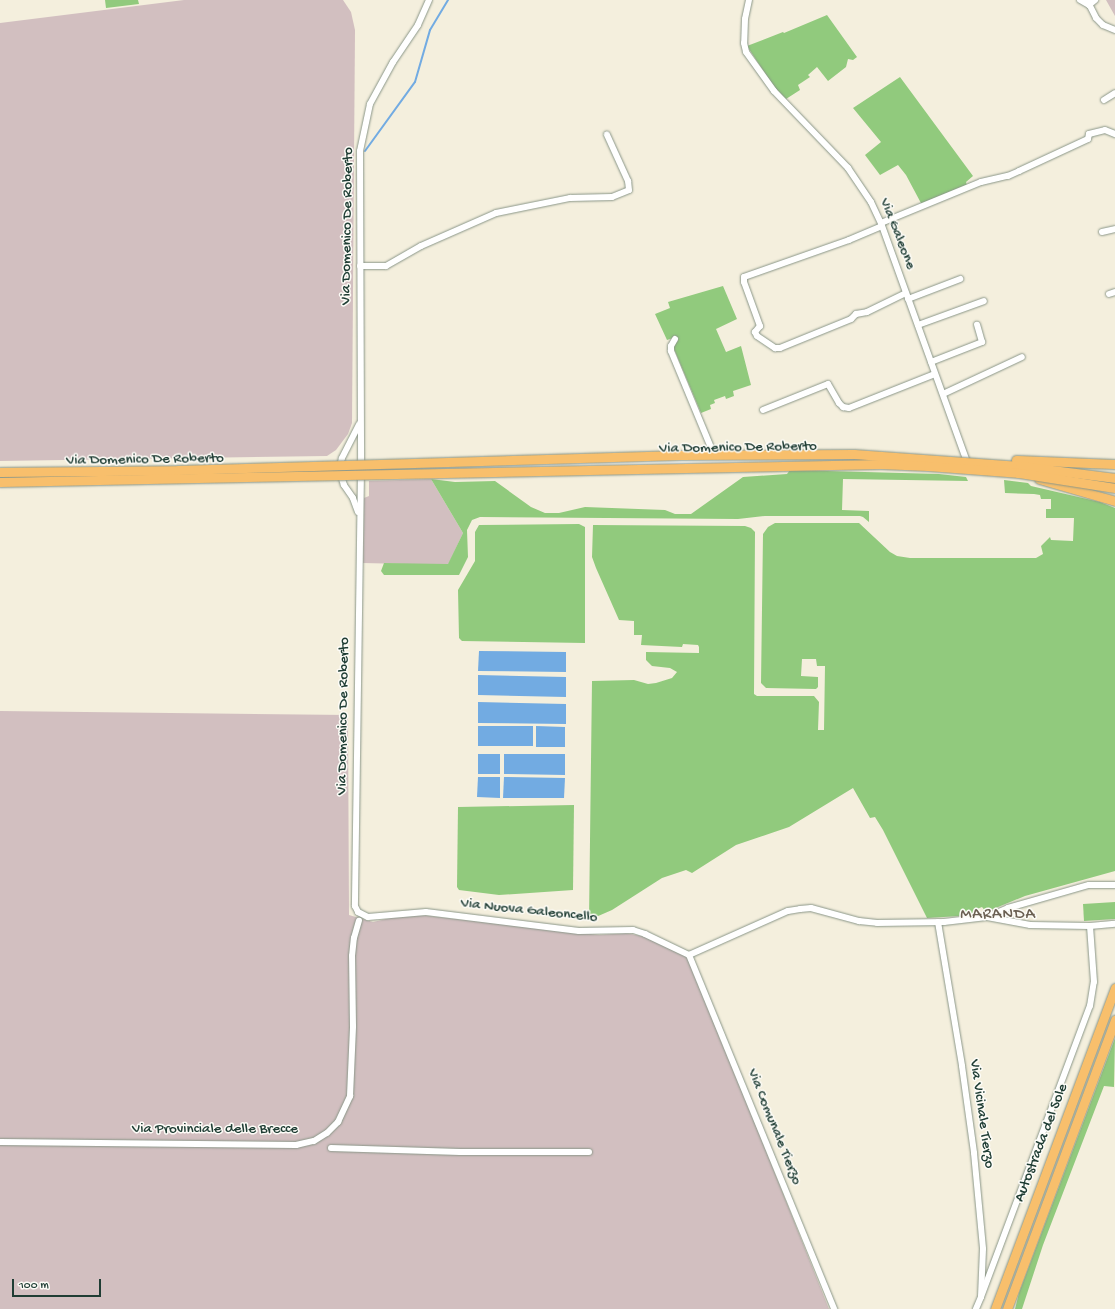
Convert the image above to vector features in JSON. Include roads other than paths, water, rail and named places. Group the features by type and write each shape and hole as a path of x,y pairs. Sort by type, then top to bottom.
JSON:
{"highway":[{"path":"0,472 178,470 687,455 854,454 1020,466 1115,478"},
{"path":"953,460 1052,461 1115,464"},
{"path":"0,482 881,464 1019,473 1115,488"},
{"path":"1019,473 1115,502"},
{"path":"1089,475 1115,475"},
{"name":"Autostrada del Sole","path":"994,1309 1115,988"},
{"name":"Autostrada del Sole","path":"1007,1309 1115,1020"}],"street":[{"name":"Via Domenico De Roberto","path":"361,918 355,904 361,470 360,151 370,104 394,62 418,25 429,0"},
{"name":"Via Galeone","path":"749,0 745,19 744,37 746,52 774,91 848,168 871,202 918,325 968,465"},
{"path":"1080,0 1088,3 1096,18 1115,30"},
{"path":"1088,3 1094,0"},
{"path":"1104,100 1115,93"},
{"path":"960,279 907,296 867,312 856,314 851,319 780,348 775,348 755,334 755,330 760,326 744,282 745,276 849,240 981,182 1014,173 1088,139 1089,134 1105,130 1115,134"},
{"path":"360,266 386,266 421,246 496,213 570,198 612,197 629,190 628,181 607,135"},
{"path":"1102,232 1115,229"},
{"path":"918,325 984,301"},
{"path":"931,362 982,342 977,325"},
{"path":"675,339 671,346 671,351 717,462"},
{"path":"943,394 1022,357"},
{"path":"763,410 828,384 839,403 843,407 849,408 935,374"},
{"name":"Via Domenico De Roberto","path":"360,421 342,458 339,470 344,485 353,498 360,516"},
{"name":"Via Domenico De Roberto","path":"0,476 855,459 968,465 1075,476 1115,484"},
{"path":"987,917 1008,908 1084,886 1094,884 1115,885"},
{"path":"689,955 788,911 811,908 859,921 877,923 938,922 987,917 1030,925 1090,926 1115,924"},
{"name":"Via Nuova Galeoncello","path":"361,918 426,912 579,931 633,930 645,934 689,955"},
{"name":"Via Provinciale delle Brecce","path":"0,1142 296,1145 314,1141 327,1133 338,1122 350,1096 352,956 354,938 361,918"},
{"name":"Via Vicinale Tierzo","path":"938,922 962,1066 974,1153 983,1249 981,1297 976,1309"},
{"path":"981,1297 1090,1006 1094,982 1090,926"},
{"name":"Via Comunale Tierzo","path":"689,955 834,1309"},
{"path":"331,1148 460,1152 589,1152"}],"water":[{"path":"479,651 566,652 566,672 478,671"},
{"path":"478,675 566,677 566,697 478,695"},
{"path":"478,702 566,704 566,724 478,723"},
{"path":"478,726 533,726 533,746 478,746"},
{"path":"536,726 565,727 565,747 536,747"},
{"path":"478,754 500,754 500,774 478,774"},
{"path":"504,754 565,754 565,775 504,774"},
{"path":"478,777 500,777 500,798 477,797"},
{"path":"504,777 565,778 564,798 503,798"}],"waterway":[{"path":"365,151 415,82 430,30 448,0"}],"district":[{"name":"MARANDA","path":"998,916"}]}
